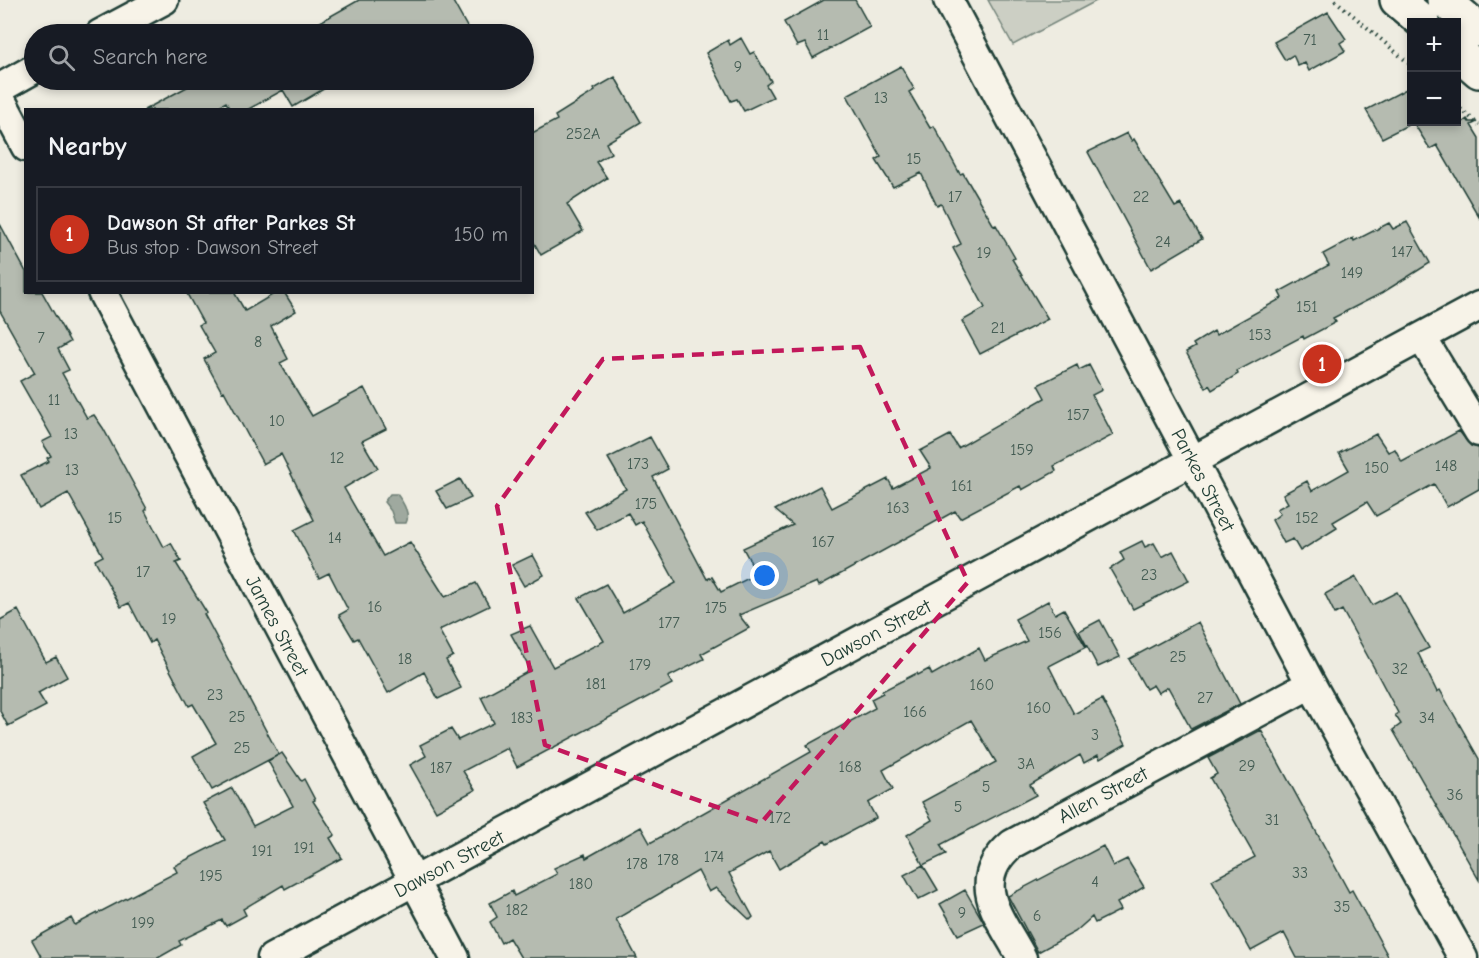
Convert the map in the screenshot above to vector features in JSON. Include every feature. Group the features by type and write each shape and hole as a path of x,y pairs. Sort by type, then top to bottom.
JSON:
{"main road":[{"path":"1397,0 1418,18"},
{"path":"1444,0 1479,30"},
{"path":"1461,55 1479,70"}],"street":[{"path":"119,24 164,0"},
{"name":"Parkes Street","path":"948,0 1311,684 1463,958"},
{"path":"0,88 24,75"},
{"path":"0,98 24,143"},
{"name":"James Street","path":"103,294 454,958"},
{"name":"Dawson Street","path":"272,958 413,884 1479,306"},
{"path":"1422,338 1479,432"},
{"name":"Allen Street","path":"1022,958 993,903 988,888 990,870 997,857 1012,844 1311,684"}],"path":[{"path":"1335,0 1407,62"},
{"path":"1461,109 1479,125"}],"highlighted area":[{"path":"860,347 968,582 761,823 545,745 497,506 603,359"}],"shaded area":[{"path":"988,0 1098,0 1013,45"},
{"path":"390,494 397,494 404,504 408,516 406,523 395,523 391,511 384,502"}],"building":[{"path":"359,0 452,0 465,24 317,24"},
{"path":"824,0 855,0 870,27 813,58 805,43 797,46 784,22"},
{"path":"1328,12 1346,39 1340,43 1345,51 1309,71 1305,63 1298,66 1293,55 1285,60 1274,42"},
{"path":"741,38 750,54 754,52 771,81 766,85 773,97 744,111 737,99 731,101 706,53 728,40 730,45"},
{"path":"901,66 914,89 909,92 930,128 934,126 960,174 963,173 994,226 996,225 1015,258 1012,259 1048,319 980,354 962,321 985,308 953,248 961,244 941,204 937,206 921,173 893,187 876,160 881,157 847,95"},
{"path":"615,77 641,122 606,143 611,153 596,162 607,178 567,204 583,231 541,255 534,243 534,132 557,120 555,116 595,91 594,89"},
{"path":"1407,89 1407,126 1382,138 1366,110"},
{"path":"181,90 283,90 251,108 229,108 226,102 216,108 148,108"},
{"path":"283,90 322,90 293,107"},
{"path":"1467,119 1469,122 1477,122 1471,125 1479,138 1479,217 1437,145 1430,149 1416,126 1461,126"},
{"path":"1127,133 1132,141 1134,139 1175,207 1181,204 1202,239 1151,269 1088,152"},
{"path":"1407,222 1430,263 1382,293 1333,318 1336,322 1304,339 1303,336 1237,371 1238,374 1212,390 1209,385 1206,388 1186,352 1195,347 1193,344 1214,331 1216,335 1282,298 1279,292 1329,265 1323,254 1389,223 1393,229"},
{"path":"0,224 24,268 24,294 43,294 70,342 58,349 69,370 62,373 87,418 94,415 103,428 147,509 145,511 164,547 171,543 181,561 176,563 207,613 204,614 279,755 282,753 301,781 304,779 315,800 313,801 335,835 330,838 342,858 285,889 283,885 243,909 246,915 226,926 222,920 179,941 181,945 158,958 42,958 32,940 71,918 75,925 177,872 174,866 225,840 203,803 232,788 253,826 293,806 268,761 278,755 212,790 193,756 216,743 193,704 189,706 154,640 150,643 129,603 121,607 95,560 103,556 68,493 39,509 21,475 49,461 47,458 51,456 42,442 52,437 20,381 35,373 0,311"},
{"path":"187,294 235,294 245,311 274,294 285,294 296,311 271,326 288,359 280,363 312,416 364,388 386,429 362,441 378,468 344,488 383,556 410,542 445,597 476,583 489,606 439,630 453,656 446,660 461,688 438,699 424,672 388,693 358,638 354,640 339,615 348,610 329,573 319,578 294,530 314,520 281,454 263,464 204,359 215,353 199,325 203,323"},
{"path":"1077,365 1079,370 1089,365 1102,390 1092,395 1113,435 1054,466 1056,471 1022,490 1020,486 960,518 955,511 819,586 817,582 739,615 749,628 701,654 704,659 668,677 672,684 517,767 507,748 463,771 475,790 436,811 410,765 426,756 420,745 451,729 458,740 494,723 481,697 531,670 511,634 530,626 553,667 604,641 579,598 606,584 623,613 676,583 642,521 635,525 628,513 597,530 585,512 626,489 608,458 650,437 668,469 653,477 707,579 712,577 721,592 757,574 743,548 793,525 775,510 820,486 832,508 888,479 893,488 931,468 920,451 950,435 958,448 1045,398 1038,385"},
{"path":"1459,431 1471,446 1479,448 1479,489 1447,507 1434,484 1376,516 1367,502 1333,522 1337,528 1300,551 1293,539 1284,543 1272,520 1280,514 1277,509 1288,503 1283,494 1307,481 1312,491 1349,470 1339,453 1376,434 1388,452 1395,449 1402,462"},
{"path":"460,479 471,498 447,509 436,491"},
{"path":"1142,541 1145,547 1154,543 1162,557 1173,551 1189,581 1133,609 1110,569 1124,560 1120,552"},
{"path":"533,555 544,575 524,586 512,565"},
{"path":"1356,577 1372,605 1397,592 1429,648 1418,653 1437,692 1440,690 1479,759 1479,880 1393,730 1401,724 1395,715 1398,713 1372,664 1342,610 1335,614 1325,594"},
{"path":"1048,601 1055,614 1064,609 1086,647 1049,666 1074,714 1102,699 1126,744 1100,759 1098,755 1084,763 1080,755 1030,785 1036,795 940,845 946,854 923,865 907,835 932,820 922,802 996,762 971,720 883,770 893,789 868,803 876,818 827,844 825,841 779,869 769,851 729,873 753,917 750,920 716,888 709,892 698,871 616,919 637,958 521,958 509,938 501,943 490,922 497,917 490,903 512,891 514,896 557,874 554,868 585,854 586,858 641,827 650,843 811,752 807,745 875,708 871,699 917,673 918,675 929,669 932,675 979,648 985,660 1027,641 1015,619"},
{"path":"18,610 46,662 56,657 67,677 38,693 46,706 8,726 0,711 0,620"},
{"path":"1100,620 1120,657 1098,667 1079,631"},
{"path":"1198,622 1240,704 1191,729 1168,687 1158,693 1153,685 1146,689 1129,659"},
{"path":"1261,730 1349,892 1352,890 1389,958 1297,958 1284,933 1251,951 1212,880 1255,857 1210,778 1217,774 1208,758"},
{"path":"1103,846 1113,866 1127,859 1144,887 1117,903 1121,910 1095,923 1092,917 1075,932 1038,952 1008,896"},
{"path":"923,865 938,890 918,900 904,875"},
{"path":"965,890 984,923 958,935 940,904"}],"place":[{"name":"Dawson St after Parkes St","path":"1322,364"}]}
